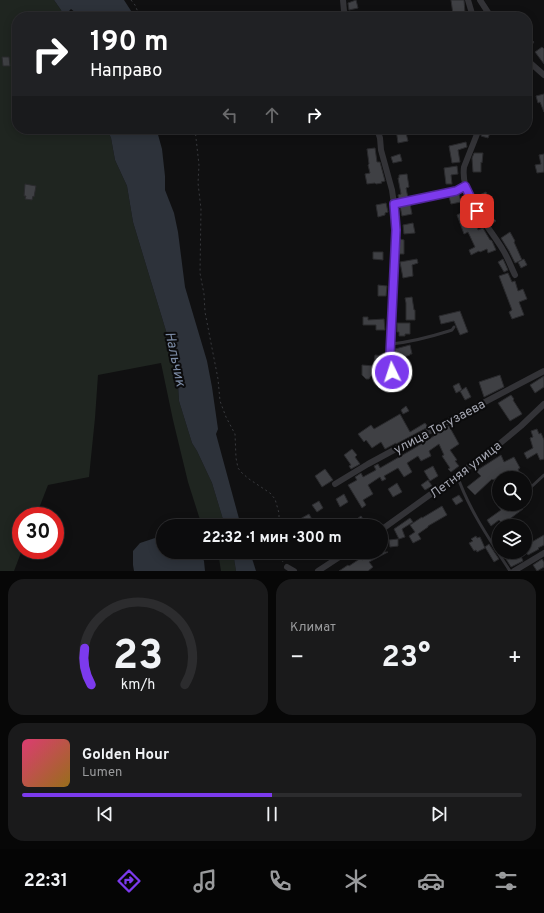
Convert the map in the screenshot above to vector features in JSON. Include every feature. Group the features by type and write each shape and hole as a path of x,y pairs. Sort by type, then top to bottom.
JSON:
{"street":[{"path":"468,0 472,12"},
{"path":"480,0 488,12"},
{"path":"344,12 346,1"},
{"path":"532,64 544,75"},
{"path":"379,134 381,150 394,204 396,230 390,363 392,372"},
{"path":"476,134 464,167 465,186 477,211 504,251 515,275"},
{"name":"улица Тогузаева","path":"335,484 368,464 544,371"},
{"name":"Летняя улица","path":"388,525 458,475 517,430 544,404"},
{"path":"514,571 544,553"},
{"path":"318,571 336,559"},
{"path":"287,567 294,571"}],"lane":[{"path":"394,204 456,191 465,186"},
{"path":"391,344 409,342 449,331 454,327"},
{"path":"458,475 462,488 479,524 510,571"},
{"path":"532,486 544,475"}],"path":[{"path":"131,0 138,12"},
{"path":"196,134 201,208 200,273 204,294 205,312 218,379 220,401 235,434 235,454 238,468 249,480 270,492 275,499 279,519"},
{"path":"281,559 287,567"}],"shaded area":[{"path":"0,0 54,0 62,12 12,12 12,134 109,134 115,160 127,186 133,222 173,354 179,401 192,443 212,483 223,519 200,519 188,482 161,363 98,375 89,477 48,485 39,507 12,507 12,559 19,559 14,571 0,571"},
{"path":"219,559 234,559 236,571 221,571"}],"water":[{"path":"54,0 124,0 132,12 75,12 71,9 69,12 62,12"},
{"name":"Нальчик","path":"109,134 158,134 162,149 165,190 174,213 178,232 185,287 207,361 218,429 216,434 239,519 223,519 212,483 192,443 179,401 173,354 133,222 127,186 115,160"},
{"path":"156,538 156,559 203,559 205,571 134,571 133,551 140,543"},
{"path":"234,559 252,559 256,571 236,571"}],"building":[{"path":"356,0 358,8 349,10 348,3"},
{"path":"451,0 464,0 465,12 453,12"},
{"path":"542,47 544,49 544,64 535,52"},
{"path":"2,57 9,57 10,66 3,66"},
{"path":"544,94 544,112 540,102 538,103 536,96"},
{"path":"397,134 406,134 408,141 398,143"},
{"path":"482,134 490,134 488,138 481,136"},
{"path":"466,142 467,147 458,150 460,162 452,163 449,146"},
{"path":"375,148 377,162 380,162 385,181 376,184 367,184 365,174 370,173 367,149"},
{"path":"474,153 483,153 481,172 473,172 472,158"},
{"path":"400,154 402,161 393,163 391,157"},
{"path":"544,154 544,172 537,173 535,165 541,164 539,155"},
{"path":"457,166 458,174 451,175 452,184 446,184 444,168"},
{"path":"407,174 409,187 406,188 408,198 399,200 398,195 401,194 398,178 399,175"},
{"path":"25,184 36,186 32,200 25,199"},
{"path":"486,192 492,206 482,211 475,197"},
{"path":"459,194 461,202 451,204 449,197"},
{"path":"386,203 388,212 385,213 385,215 378,217 376,205"},
{"path":"410,204 412,214 402,216 400,206"},
{"path":"466,205 471,221 474,220 478,230 483,228 496,250 488,253 487,249 471,255 469,250 475,247 468,232 464,234 457,215 463,212 461,206"},
{"path":"485,210 496,221 491,224 484,211"},
{"path":"413,223 415,233 404,234 403,225"},
{"path":"510,232 522,260 515,263 501,238"},
{"path":"400,239 404,240 404,254 399,254"},
{"path":"373,252 383,252 383,260 373,259"},
{"path":"417,259 418,263 412,265 413,276 403,278 400,262"},
{"path":"503,259 508,270 504,272 498,262"},
{"path":"524,259 527,265 521,268 518,262"},
{"path":"508,273 512,282 515,281 518,291 523,289 527,299 519,302 524,315 512,319 509,312 512,310 499,276"},
{"path":"378,285 387,286 386,296 378,296"},
{"path":"412,297 415,310 415,320 406,320 405,298"},
{"path":"460,311 468,332 460,335 454,321 441,324 439,316"},
{"path":"363,317 368,317 368,320 384,319 385,330 376,330 376,325 363,325"},
{"path":"397,323 410,323 410,334 399,336 399,332 397,332"},
{"path":"410,345 412,354 402,358 405,368 401,370 395,349"},
{"path":"375,355 385,356 385,364 374,362"},
{"path":"362,365 375,366 375,376 371,376 369,379 366,379 362,375"},
{"path":"500,375 504,387 484,397 479,382"},
{"path":"544,376 544,387 535,393 530,385"},
{"path":"459,383 462,390 466,387 471,397 465,400 460,391 456,393 453,386"},
{"path":"511,395 522,414 510,421 498,403"},
{"path":"406,406 409,411 403,414 401,410"},
{"path":"400,414 410,432 425,423 428,427 385,449 381,442 372,448 366,440 364,442 358,434 371,425 374,429"},
{"path":"449,426 459,444 450,450 459,466 451,472 448,469 450,468 442,456 444,455 439,444 429,451 431,456 421,461 418,456 407,463 412,472 404,477 398,468 384,476 386,479 382,481 380,477 368,485 373,494 363,500 366,505 362,508 348,485 357,480 355,477 361,473 363,477 376,470 374,466 378,464 380,468 434,436 433,434"},
{"path":"537,429 539,434 541,433 544,440 544,459 540,460 537,453 527,459 524,453 533,448 530,438 533,437 531,431"},
{"path":"352,449 357,455 355,457 360,464 351,469 349,466 351,465 344,455"},
{"path":"501,455 504,462 514,457 520,468 518,469 519,471 492,471 492,479 475,495 467,487 481,476 476,471"},
{"path":"433,466 438,476 430,481 424,471"},
{"path":"325,469 333,480 322,487 315,476"},
{"path":"428,480 432,486 425,490 421,485"},
{"path":"397,483 402,492 393,497 388,489"},
{"path":"344,494 348,502 340,507 336,499"},
{"path":"459,495 463,501 456,505 452,499"},
{"path":"319,501 323,508 317,512 312,505"},
{"path":"442,506 447,515 428,526 418,534 421,539 413,543 409,536 415,532 410,525"},
{"path":"500,511 520,511 510,519 492,519 491,526 487,520"},
{"path":"309,514 312,519 300,519"},
{"path":"410,518 413,522 402,529 405,537 399,539 394,529"},
{"path":"544,535 544,545 532,553 532,542"},
{"path":"476,536 477,538 480,537 485,548 477,552 476,550 474,551 469,543 473,541 471,539"},
{"path":"398,539 398,546 390,547 389,540"},
{"path":"489,544 492,548 492,559 485,547"},
{"path":"360,559 375,559 369,562 373,567 368,571 339,571"},
{"path":"492,559 499,559 494,562"},
{"path":"506,559 522,559 523,561 511,567"},
{"path":"542,559 544,562 544,567 537,571 533,565"}],"route":[{"path":"392,372 390,354 396,230 394,204 456,191 465,186 477,211"}]}
